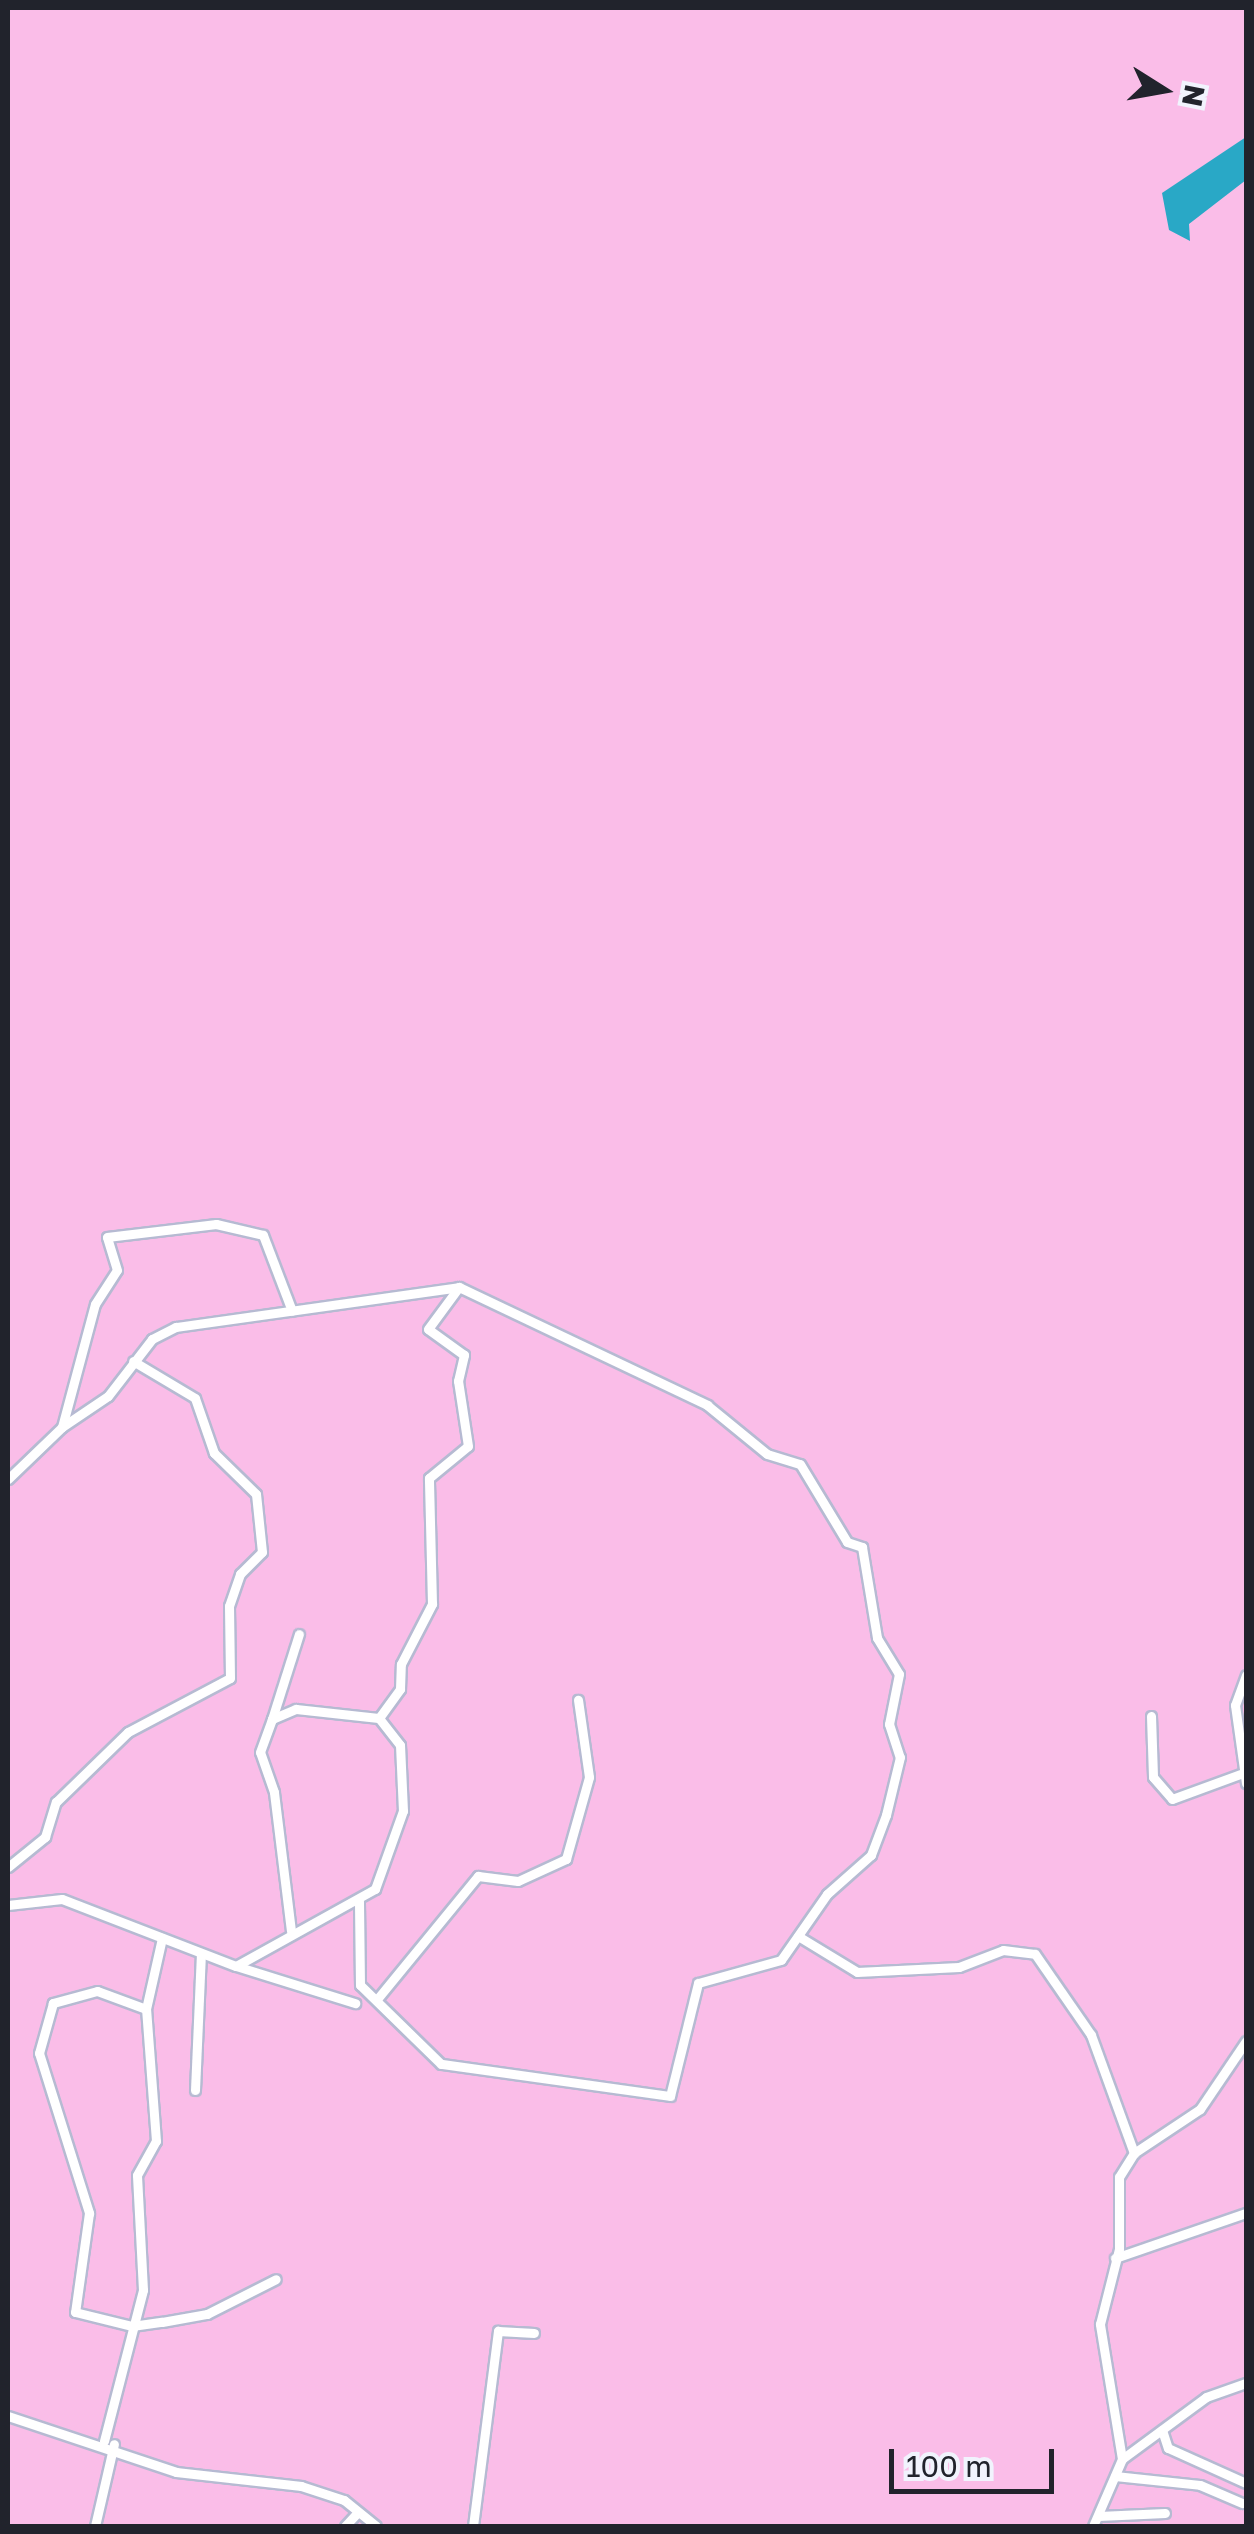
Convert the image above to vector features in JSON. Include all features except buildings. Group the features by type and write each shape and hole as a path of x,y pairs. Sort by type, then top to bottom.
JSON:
{"street":[{"path":"62,1427 94,1304 117,1270 107,1236 216,1224 263,1235 292,1310"},
{"path":"379,1718 400,1690 401,1664 432,1604 429,1478 468,1446 458,1381 464,1354 428,1329 459,1286"},
{"path":"8,1478 62,1427 108,1396 132,1361 176,1327 459,1286 707,1405 766,1454 800,1464 847,1542 862,1547 877,1638 899,1674 889,1724 900,1757 871,1855 781,1960 698,1983 670,2096 441,2064 360,1984 353,1958 359,1901"},
{"path":"8,1867 46,1837 56,1802 128,1732 230,1678 228,1606 240,1574 262,1552 256,1494 214,1454 195,1398 132,1361"},
{"path":"291,1931 274,1792 260,1752 299,1634"},
{"path":"1151,1716 1152,1777 1172,1799 1245,1778 1235,1704 1246,1675"},
{"path":"378,1998 478,1876 518,1881 566,1860 589,1777 578,1700"},
{"path":"236,1966 291,1931 359,1901 375,1888 403,1811 400,1745 379,1718 296,1709 272,1719"},
{"path":"8,1905 62,1899 201,1954 355,2003"},
{"path":"798,1936 857,1972 959,1967 1003,1950 1035,1954 1091,2035 1134,2153"},
{"path":"95,2526 146,2253 137,2175 156,2141 146,2009 162,1938"},
{"path":"195,2090 201,1954"},
{"path":"146,2009 97,1991 53,2003 39,2053 89,2213 75,2312 132,2326 207,2314 276,2278"},
{"path":"1093,2526 1122,2459 1100,2324 1115,2258 1119,2177 1134,2153 1200,2110 1245,2047"},
{"path":"1115,2258 1246,2213"},
{"path":"473,2526 498,2331 534,2333"},
{"path":"1122,2459 1206,2397 1246,2383"},
{"path":"8,2416 109,2443 176,2472 301,2486 358,2512 376,2526"},
{"path":"1162,2430 1168,2448 1246,2482"},
{"path":"1115,2476 1200,2485 1242,2503"},
{"path":"345,2526 358,2512"},
{"path":"1099,2516 1165,2513"}],"shaded area":[{"path":"8,8 1246,8 1246,2526 8,2526"}],"water":[{"path":"1246,137 1246,180 1189,224 1190,241 1169,230 1162,193"}]}
